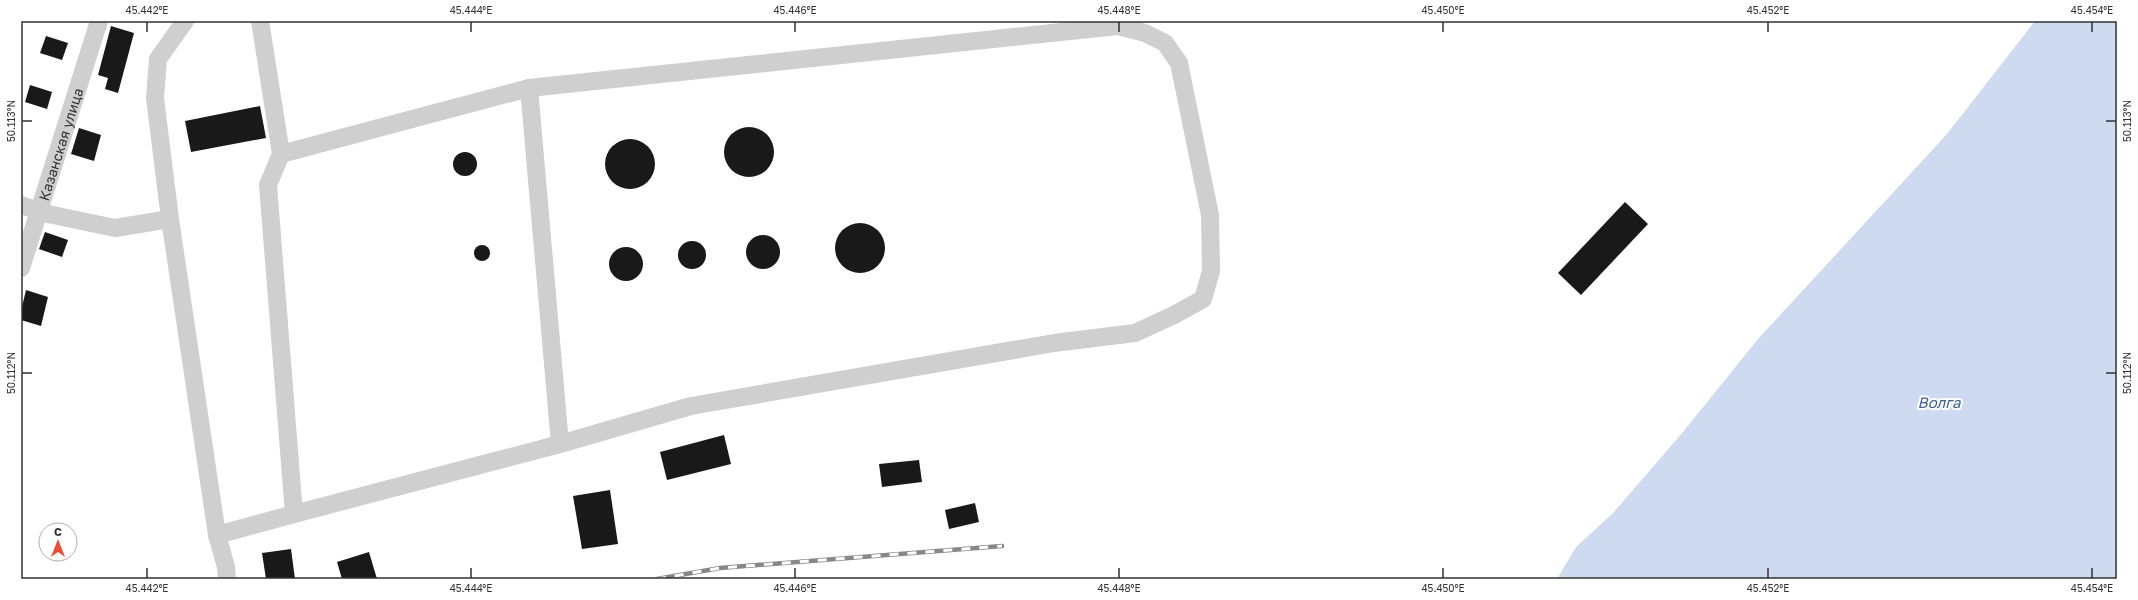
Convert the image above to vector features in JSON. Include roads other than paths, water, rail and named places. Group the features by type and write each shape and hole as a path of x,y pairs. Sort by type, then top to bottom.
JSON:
{"street":[{"name":"Казанская улица","path":"21,268 99,21"},
{"path":"185,21 158,59 155,98 170,219 217,535 226,567 227,579"},
{"path":"260,21 281,154 268,185 294,514"},
{"path":"217,535 245,529 294,514 560,444 691,406 1054,343 1135,333 1174,315 1203,299 1211,272 1210,215 1179,63 1165,43 1145,33 1118,26 529,88 281,154"},
{"path":"529,88 560,444"},
{"path":"21,205 40,211 115,228 170,219"}],"water":[{"name":"Волга","path":"2035,21 2117,21 2117,579 1557,579 1576,547 1613,513 1683,432 1758,339 1947,134"}],"railway":[{"path":"657,579 720,568 1002,546"}]}
